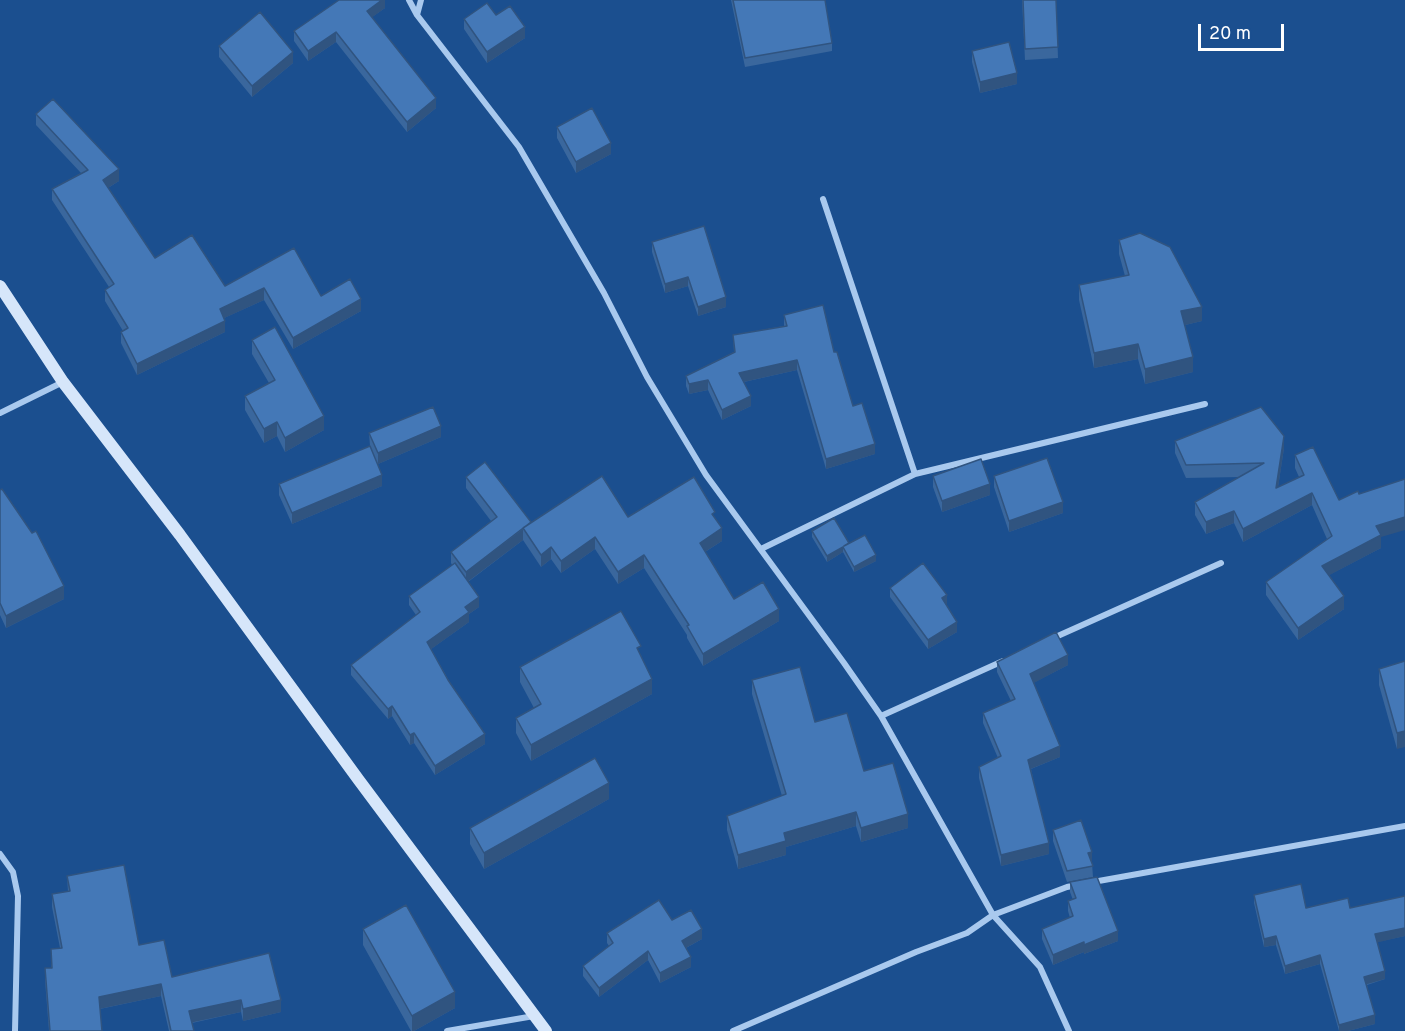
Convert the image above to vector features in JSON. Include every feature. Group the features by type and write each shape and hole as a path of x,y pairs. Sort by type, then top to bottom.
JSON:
{"street":[{"path":"409,0 417,15 519,147 604,293 647,377 706,475 880,716 993,915 1040,968 1070,1031"},
{"path":"417,15 421,0"},
{"path":"823,199 915,474"},
{"path":"0,286 63,382 180,535 546,1031"},
{"path":"0,413 63,382"},
{"path":"761,549 915,474 1205,404"},
{"path":"1040,644 1221,563"},
{"path":"880,716 1008,658"},
{"path":"734,1031 916,952 967,933 993,915 1067,886 1405,826"},
{"path":"0,854 13,872 18,896 15,1031"},
{"path":"447,1031 535,1016"}],"building":[{"path":"339,0 382,0 367,11 436,98 407,122 336,32 308,51 294,31"},
{"path":"733,0 825,0 832,43 745,58"},
{"path":"1023,0 1056,0 1058,47 1025,49"},
{"path":"487,3 496,15 510,6 525,27 487,52 464,19"},
{"path":"260,12 293,52 252,86 219,46"},
{"path":"1009,42 1017,73 980,82 972,51"},
{"path":"53,99 119,169 103,180 155,258 192,235 225,286 294,248 321,296 350,279 361,299 293,338 264,288 220,309 225,321 137,364 121,332 128,328 105,290 114,284 52,189 88,170 36,114"},
{"path":"592,108 611,143 576,162 557,127"},
{"path":"704,226 726,297 698,307 688,277 665,284 652,242"},
{"path":"1140,233 1170,247 1202,307 1181,311 1193,357 1145,369 1138,344 1094,353 1079,285 1129,275 1119,240"},
{"path":"823,305 834,352 837,352 853,406 862,403 875,444 826,459 797,360 739,373 751,396 722,410 708,380 689,384 686,376 735,352 733,335 787,326 784,315"},
{"path":"275,327 324,416 285,438 277,422 264,429 245,396 275,380 252,340"},
{"path":"433,407 441,426 378,453 369,433"},
{"path":"1261,407 1284,436 1276,488 1304,475 1295,455 1313,447 1339,500 1358,491 1359,494 1405,479 1405,517 1376,526 1381,535 1322,566 1344,596 1298,628 1266,582 1332,536 1312,493 1243,529 1234,511 1206,522 1195,502 1264,463 1186,465 1175,441"},
{"path":"370,446 382,475 292,513 279,484"},
{"path":"1047,458 1063,502 1009,521 994,476"},
{"path":"981,459 990,484 942,501 933,476"},
{"path":"485,462 531,522 466,572 451,552 497,517 466,477"},
{"path":"602,476 628,517 694,477 715,512 712,514 722,528 700,543 734,599 763,582 779,609 703,654 687,626 689,625 644,555 618,572 595,537 561,561 551,547 541,555 523,528"},
{"path":"2,489 32,533 36,531 64,586 6,616 0,603 0,490"},
{"path":"834,518 849,543 844,546 865,535 876,555 854,567 843,547 827,556 812,531"},
{"path":"455,563 479,597 465,607 469,612 427,642 448,680 485,734 435,766 414,733 410,735 392,706 388,709 351,665 420,612 409,596"},
{"path":"923,563 947,595 942,598 957,622 928,640 890,588"},
{"path":"621,611 641,646 637,648 652,679 531,745 516,718 541,704 520,667"},
{"path":"1056,632 1068,655 1030,674 1060,746 1028,760 1049,843 1001,855 979,767 1001,756 983,713 1015,699 997,662"},
{"path":"1405,661 1405,731 1397,733 1379,669"},
{"path":"800,667 815,722 847,713 864,771 893,763 908,814 861,828 856,812 784,833 786,841 738,855 727,816 786,794 752,680"},
{"path":"595,758 609,783 484,853 470,828"},
{"path":"1081,820 1092,852 1088,853 1093,866 1067,871 1053,830"},
{"path":"124,865 139,945 164,940 172,977 269,953 281,1000 243,1009 241,1000 189,1011 194,1031 171,1031 161,984 99,997 102,1031 50,1031 45,968 52,968 51,949 62,948 52,894 70,891 67,876"},
{"path":"1097,877 1118,931 1053,955 1042,929 1073,916 1068,901 1076,898 1070,882"},
{"path":"1301,884 1306,908 1348,898 1350,908 1405,896 1405,928 1375,934 1385,971 1364,977 1375,1015 1339,1025 1320,955 1285,966 1276,936 1264,939 1254,895"},
{"path":"659,900 672,920 691,910 702,929 682,941 691,957 660,973 648,951 599,988 583,966 613,943 607,933"},
{"path":"406,905 455,992 412,1016 363,929"}]}
